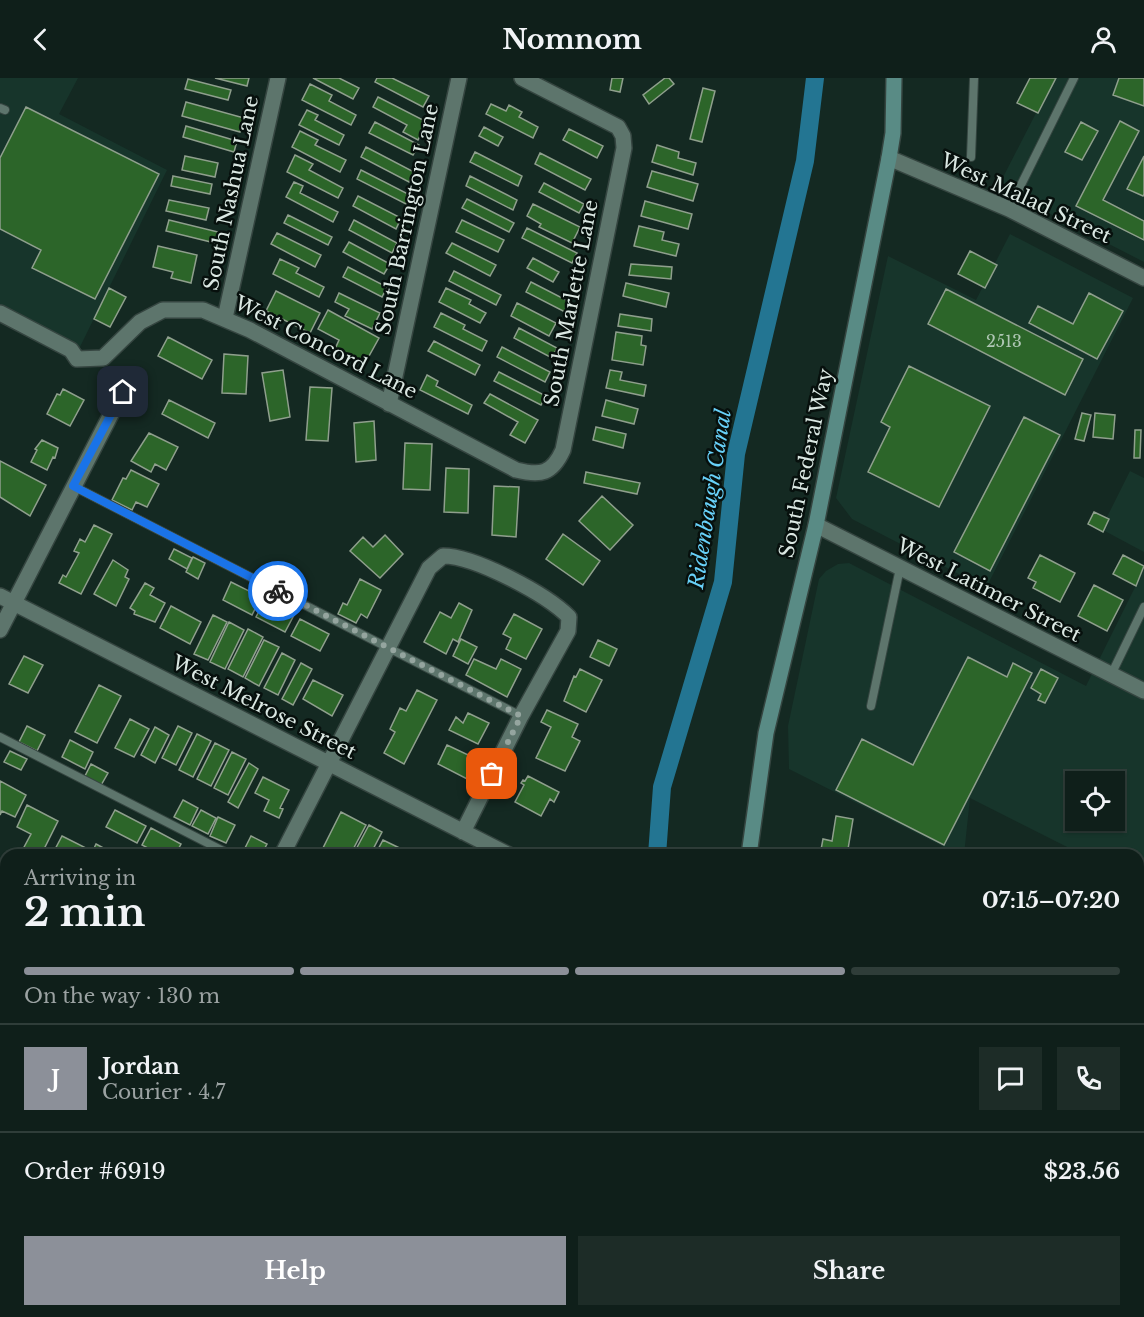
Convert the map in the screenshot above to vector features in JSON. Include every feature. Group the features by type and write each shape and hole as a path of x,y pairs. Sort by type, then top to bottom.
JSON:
{"main road":[{"name":"South Federal Way","path":"750,849 766,733 816,525 889,158 893,133 894,78"}],"street":[{"name":"South Nashua Lane","path":"225,318 278,78"},
{"name":"South Barrington Lane","path":"389,404 459,78"},
{"name":"South Marlette Lane","path":"522,78 618,128 623,136 624,148 563,450 557,463 546,472"},
{"name":"West Malad Street","path":"889,158 1009,210 1144,278"},
{"name":"West Concord Lane","path":"0,314 71,350 77,359 91,361 103,358 140,322 163,310 204,310 225,318 516,470 531,473 546,472"},
{"path":"0,630 7,600 73,486 123,392"},
{"name":"West Latimer Street","path":"816,525 1144,691"},
{"path":"285,849 429,568 443,556 458,556 476,563 556,604 568,617 568,631 521,716 463,832"},
{"name":"West Melrose Street","path":"7,600 497,849"}],"lane":[{"path":"970,157 974,78"},
{"path":"1009,210 1074,78"},
{"path":"73,486 521,716"},
{"path":"871,706 900,568"},
{"path":"1111,675 1144,607"},
{"path":"0,737 219,849"}],"shaded area":[{"path":"0,78 78,78 59,114 167,170 77,353 0,305"},
{"path":"1054,78 1144,78 1144,262 998,187"},
{"path":"1010,234 1133,298 986,588 852,519 836,498 888,256 976,300"},
{"path":"1130,471 1144,478 1144,552 1101,529"},
{"path":"849,563 1086,686 1144,569 1144,849 1071,849 970,798 965,849 948,849 789,769 788,726 819,579 826,571 838,564"}],"building":[{"path":"215,78 249,78 247,86"},
{"path":"313,78 339,78 359,88 353,99"},
{"path":"377,78 392,78 429,96 423,107 375,82"},
{"path":"612,78 623,78 620,92 610,90"},
{"path":"665,78 669,78 674,84 649,104 643,95"},
{"path":"1030,78 1056,78 1038,113 1017,103"},
{"path":"1119,78 1144,78 1144,106 1113,95"},
{"path":"188,79 231,90 228,100 185,89"},
{"path":"310,84 332,95 329,101 356,115 351,125 302,100"},
{"path":"703,88 715,91 702,142 690,139"},
{"path":"378,97 427,122 418,140 403,132 407,125 373,107"},
{"path":"186,102 244,118 240,132 182,116"},
{"path":"491,104 506,111 509,105 522,112 519,117 538,127 533,138 486,114"},
{"path":"26,107 159,174 95,299 32,268 41,250 0,229 0,158"},
{"path":"307,110 318,115 315,120 344,135 339,145 299,125"},
{"path":"1120,121 1139,131 1103,200 1144,221 1144,240 1076,206"},
{"path":"375,122 419,145 413,155 369,133"},
{"path":"1081,122 1098,131 1082,160 1065,152"},
{"path":"186,126 237,141 234,152 183,137"},
{"path":"484,127 503,137 498,146 479,136"},
{"path":"569,129 603,146 597,158 563,140"},
{"path":"300,131 318,140 315,145 346,160 340,172 292,147"},
{"path":"657,145 679,152 678,158 696,163 693,175 652,162"},
{"path":"366,147 414,172 409,182 361,157"},
{"path":"475,152 522,176 518,186 470,162"},
{"path":"540,153 591,179 585,190 535,164"},
{"path":"295,155 313,164 309,170 343,188 338,198 287,172"},
{"path":"185,156 218,163 215,177 182,170"},
{"path":"1144,156 1144,194 1143,196 1127,189"},
{"path":"361,170 410,195 406,204 357,179"},
{"path":"652,171 698,184 693,201 647,187"},
{"path":"173,176 212,184 210,194 171,186"},
{"path":"470,176 517,200 513,210 466,186"},
{"path":"294,182 303,186 300,193 338,212 333,222 286,197"},
{"path":"544,183 584,204 579,213 539,192"},
{"path":"358,196 401,218 396,229 353,206"},
{"path":"467,199 514,223 509,232 462,208"},
{"path":"169,200 209,208 206,220 166,211"},
{"path":"645,201 692,214 688,229 641,216"},
{"path":"533,204 580,227 572,243 539,227 541,224 527,216"},
{"path":"288,215 332,237 328,245 284,223"},
{"path":"169,220 218,232 215,243 166,231"},
{"path":"354,220 397,243 392,253 349,230"},
{"path":"462,220 504,240 498,252 456,232"},
{"path":"639,226 664,232 662,240 679,244 676,256 634,246"},
{"path":"527,228 577,253 572,263 522,238"},
{"path":"277,233 321,255 315,267 271,244"},
{"path":"349,242 390,264 384,274 343,252"},
{"path":"452,243 496,265 490,276 446,253"},
{"path":"158,246 197,255 191,283 171,278 173,272 153,267"},
{"path":"970,251 997,265 985,288 958,274"},
{"path":"533,258 559,272 553,282 527,268"},
{"path":"280,259 299,268 296,273 324,287 319,297 273,274"},
{"path":"631,264 672,267 671,279 629,275"},
{"path":"348,267 387,287 382,297 343,277"},
{"path":"454,271 501,295 496,305 449,281"},
{"path":"531,282 570,302 565,312 526,292"},
{"path":"626,283 669,293 666,307 623,296"},
{"path":"109,288 126,297 110,327 94,319"},
{"path":"446,288 471,300 469,304 486,313 480,323 439,302"},
{"path":"946,289 1083,359 1065,395 928,324"},
{"path":"276,291 320,313 310,333 266,311"},
{"path":"339,293 380,313 372,329 345,316 349,309 335,302"},
{"path":"1089,293 1123,311 1097,359 1029,323 1038,306 1073,324"},
{"path":"517,303 556,323 549,336 511,316"},
{"path":"328,310 379,338 364,365 335,349 339,340 318,329"},
{"path":"441,313 465,325 463,329 487,341 482,351 434,327"},
{"path":"620,314 652,319 651,331 618,326"},
{"path":"519,328 557,348 552,358 514,338"},
{"path":"616,332 642,336 641,345 646,346 643,365 612,360"},
{"path":"168,337 212,360 202,379 158,356"},
{"path":"434,341 480,365 475,375 428,351"},
{"path":"502,347 550,372 545,382 497,357"},
{"path":"224,354 248,356 246,394 222,393"},
{"path":"909,366 990,406 939,507 868,472 890,427 881,422"},
{"path":"283,370 290,417 270,421 262,373"},
{"path":"610,370 622,372 620,380 646,385 644,396 606,388"},
{"path":"499,372 546,396 541,405 494,381"},
{"path":"427,375 438,381 436,386 472,405 468,414 420,390"},
{"path":"310,387 332,388 328,441 306,440"},
{"path":"63,389 84,400 70,426 47,414 57,394 60,395"},
{"path":"490,394 538,420 525,443 510,435 518,422 484,403"},
{"path":"169,400 215,423 208,438 162,414"},
{"path":"606,400 638,409 634,424 602,416"},
{"path":"1082,413 1091,415 1084,441 1075,439"},
{"path":"1095,413 1115,415 1113,439 1093,437"},
{"path":"1024,417 1060,435 990,571 954,552"},
{"path":"374,421 376,460 356,462 354,423"},
{"path":"596,427 626,434 623,448 593,440"},
{"path":"1135,430 1141,430 1140,458 1134,458"},
{"path":"149,433 178,447 166,470 155,464 151,472 131,461"},
{"path":"42,440 58,448 47,470 31,462 37,450 35,449"},
{"path":"405,443 432,444 430,490 403,489"},
{"path":"0,461 46,485 30,516 0,497"},
{"path":"446,468 469,469 468,513 444,512"},
{"path":"131,470 159,484 147,507 136,502 132,510 112,500 123,478 126,479"},
{"path":"586,472 640,483 637,494 584,483"},
{"path":"494,486 519,487 516,537 492,535"},
{"path":"602,496 633,525 610,550 579,521"},
{"path":"1094,512 1109,519 1103,532 1088,524"},
{"path":"94,525 112,534 81,594 59,583 63,575 66,577 79,553 74,551 80,539 85,542"},
{"path":"563,534 600,561 583,585 546,559"},
{"path":"385,535 403,554 380,578 350,551 363,537 373,547"},
{"path":"174,549 192,558 187,569 169,559"},
{"path":"1040,555 1075,573 1060,602 1033,588 1036,582 1028,578"},
{"path":"1123,555 1144,566 1136,586 1113,574"},
{"path":"193,557 205,563 198,579 186,572"},
{"path":"113,560 128,570 125,577 129,579 116,606 94,594"},
{"path":"360,579 381,590 367,618 361,614 356,623 338,614 343,603 347,605"},
{"path":"231,582 261,597 252,615 223,600"},
{"path":"145,583 154,588 150,595 165,603 155,622 134,614 135,611 130,608"},
{"path":"1094,585 1123,600 1107,631 1078,616"},
{"path":"265,600 294,615 285,632 256,617"},
{"path":"459,603 472,610 458,642 453,639 446,654 424,642 440,612 451,618"},
{"path":"171,606 201,622 190,644 160,628"},
{"path":"514,614 542,629 526,659 506,649 511,638 503,634"},
{"path":"213,615 227,622 208,660 194,654"},
{"path":"300,619 329,634 320,651 291,636"},
{"path":"229,622 244,630 225,669 210,662"},
{"path":"248,629 263,637 243,677 228,669"},
{"path":"461,639 477,647 468,664 453,656"},
{"path":"264,640 279,647 259,686 245,678"},
{"path":"598,640 617,649 609,666 590,657"},
{"path":"282,653 295,660 278,695 264,688"},
{"path":"24,656 43,665 28,693 9,684"},
{"path":"968,657 1007,677 1013,663 1032,673 944,845 836,790 862,739 913,765"},
{"path":"474,659 496,669 501,659 521,669 507,697 466,675"},
{"path":"301,663 312,669 293,705 282,699"},
{"path":"580,669 602,680 586,712 564,701 574,676 576,677"},
{"path":"1041,669 1058,678 1045,703 1038,700 1041,694 1031,688"},
{"path":"313,680 343,695 332,716 303,699"},
{"path":"99,685 121,696 97,743 75,732"},
{"path":"417,690 437,700 404,764 384,753 395,732 390,729 400,708 406,711"},
{"path":"547,710 578,724 572,737 580,741 565,771 536,758 551,727 541,722"},
{"path":"468,713 489,723 478,744 449,730 456,717 463,723"},
{"path":"130,719 149,729 134,757 115,748"},
{"path":"27,726 45,735 37,751 19,742"},
{"path":"178,726 192,733 176,765 162,758"},
{"path":"155,727 169,735 155,763 141,755"},
{"path":"197,734 211,741 193,777 179,770"},
{"path":"70,740 93,752 85,769 62,757"},
{"path":"215,743 229,750 211,786 197,779"},
{"path":"447,745 481,761 471,781 438,764"},
{"path":"10,751 27,759 21,770 4,762"},
{"path":"232,752 246,759 228,795 214,788"},
{"path":"249,763 258,769 238,808 228,802"},
{"path":"91,764 108,773 100,787 84,778"},
{"path":"528,776 559,792 554,802 550,799 541,816 515,802 524,785 521,783"},
{"path":"263,777 289,790 280,808 283,809 279,818 264,811 269,800 255,793"},
{"path":"0,781 26,795 15,817 2,811 0,815"},
{"path":"183,800 198,808 190,825 174,817"},
{"path":"27,805 58,821 44,849 23,849 31,834 17,827"},
{"path":"115,810 146,826 137,843 106,827"},
{"path":"201,810 216,818 208,834 192,826"},
{"path":"341,812 366,825 353,849 323,848"},
{"path":"836,816 853,819 848,849 821,849 823,839 832,841"},
{"path":"218,817 235,825 226,843 210,836"},
{"path":"369,825 382,832 373,849 356,849"},
{"path":"151,828 181,844 178,849 150,849 142,845"},
{"path":"62,836 86,848 85,849 55,849"},
{"path":"251,836 267,844 264,849 244,849"},
{"path":"383,840 402,849 378,849"},
{"path":"96,844 105,849 94,849"}],"waterway":[{"name":"Ridenbaugh Canal","path":"657,849 662,787 723,582 736,454 805,161 815,78"}],"way so far":[{"path":"278,591 521,716 492,774"}],"route":[{"path":"123,392 73,486 278,591"}]}
